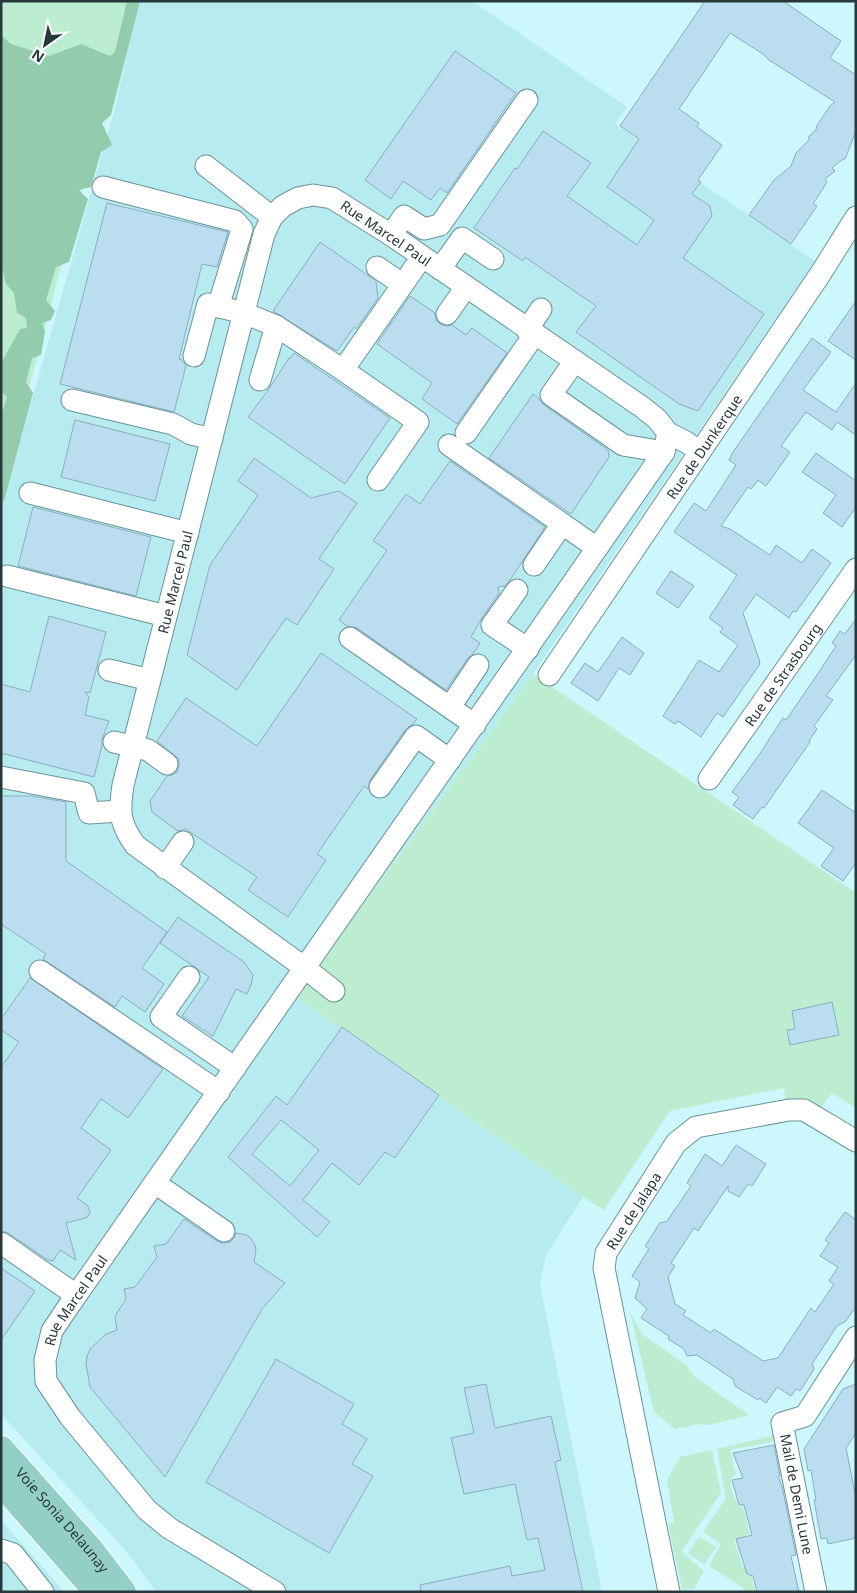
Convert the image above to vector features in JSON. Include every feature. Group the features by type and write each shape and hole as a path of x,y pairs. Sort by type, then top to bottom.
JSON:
{"main road":[{"name":"Voie Sonia Delaunay","path":"1,1449 90,1549 123,1592"},
{"name":"Voie Sonia Delaunay","path":"1,1483 97,1592"}],"street":[{"path":"391,235 404,216 424,229 440,225 527,100"},
{"path":"206,166 272,217"},
{"path":"103,187 235,221 242,230 218,307"},
{"name":"Rue Marcel Paul","path":"275,1592 169,1528 147,1510 58,1402 46,1381 45,1360 52,1331 528,649 666,443 657,419 642,407 391,235 332,198 313,195 298,198 283,206 272,217 264,234 150,680 124,744 120,811 128,834 135,845 305,968"},
{"name":"Rue de Dunkerque","path":"549,675 816,281 856,217"},
{"path":"440,269 462,238 493,259"},
{"path":"343,370 422,257"},
{"path":"377,267 402,284"},
{"path":"447,314 466,287"},
{"path":"194,356 208,304 244,313 276,326 343,370 418,422 378,480"},
{"path":"466,433 531,332 541,309"},
{"path":"260,380 276,326"},
{"path":"574,362 551,395 623,445 686,442 700,452"},
{"path":"72,400 173,424 191,434 212,438"},
{"path":"449,445 596,548"},
{"path":"30,492 188,533"},
{"path":"534,565 562,524"},
{"name":"Rue de Strasbourg","path":"709,779 856,569"},
{"path":"7,576 166,616"},
{"path":"517,590 492,625 528,649"},
{"path":"350,638 475,724"},
{"path":"450,707 478,666"},
{"path":"109,670 150,680"},
{"path":"380,787 416,736 450,760"},
{"path":"124,744 148,750 168,764"},
{"path":"1,777 84,793 89,813 120,811"},
{"path":"165,868 183,842"},
{"path":"305,968 334,991"},
{"path":"40,971 219,1092"},
{"path":"189,977 161,1017 235,1068"},
{"name":"Rue de Jalapa","path":"669,1592 604,1268 606,1253 676,1143 696,1127 789,1110 804,1110 856,1141"},
{"path":"155,1183 224,1231"},
{"path":"1,1243 76,1295"},
{"name":"Mail de Demi Lune","path":"816,1592 782,1423 805,1416 856,1337"},
{"path":"1,1550 13,1554 44,1592"}],"shaded area":[{"path":"139,1 436,1 440,3 441,1 472,1 627,107 615,124 815,261 533,674 295,997 583,1197 546,1255 540,1285 602,1592 156,1592 128,1553 1,1414 1,508 114,112"},
{"path":"1,1520 64,1592 1,1592"}],"green space":[{"path":"1,1 131,1 1,494"},
{"path":"127,1 140,1 111,115 102,123 112,145 101,152 91,187 79,190 88,199 69,262 56,267 46,300 55,311 51,320 42,323 45,332 41,355 32,358 26,382 33,393 4,501 1,502 1,416 7,397 1,391 1,363 20,329 27,328 26,318 17,313 14,293 6,284 1,263 1,35 11,44 49,56 81,44 110,56 115,52"},
{"path":"533,674 856,893 856,1108 832,1093 821,1108 805,1101 786,1102 784,1088 670,1111 604,1210 295,997"},
{"path":"630,1312 642,1334 686,1365 695,1377 749,1415 710,1425 701,1424 675,1429 654,1412"},
{"path":"775,1435 777,1441 730,1450 736,1475 732,1477 731,1489 739,1507 743,1507 750,1534 734,1540 743,1567 750,1566 745,1574 752,1577 755,1592 742,1592 744,1588 709,1566 721,1544 703,1532 726,1498 717,1449"},
{"path":"712,1450 721,1493 681,1552 704,1571 694,1589 682,1589 668,1523 674,1522 667,1480 680,1457"},
{"path":"699,1537 716,1547 704,1565 688,1553"}],"building":[{"path":"705,1 783,1 841,41 830,58 856,75 856,131 845,159 832,168 835,171 825,179 827,182 813,204 817,206 791,244 749,215 774,180 791,166 796,153 810,139 808,138 817,128 830,106 835,102 730,33 679,109 699,123 697,127 722,145 698,180 701,182 692,194 710,206 712,216 683,258 764,314 698,411 679,404 576,332 596,306 525,257 523,261 474,228 543,131 591,163 567,196 637,245 654,220 607,187 639,139 620,126"},
{"path":"455,51 516,93 447,193 440,188 431,200 403,181 391,199 365,180"},
{"path":"107,203 228,232 217,267 202,264 179,359 186,366 174,412 60,384"},
{"path":"320,242 376,281 378,298 356,329 354,327 337,351 273,311"},
{"path":"410,296 435,313 436,320 440,324 452,325 466,335 472,328 507,353 457,424 422,399 432,383 377,344"},
{"path":"856,301 856,360 828,341"},
{"path":"812,338 831,352 803,390 836,412 856,383 856,435 837,422 832,430 806,412 781,446 790,452 766,486 758,480 751,489 748,487 721,526 730,529 770,555 776,545 802,563 812,549 831,563 796,612 793,611 789,618 756,594 743,613 760,664 723,717 717,713 701,737 678,721 675,724 663,716 699,660 719,672 738,645 720,632 723,628 709,618 737,575 674,532 694,503 706,511 736,465 729,460 733,452"},
{"path":"294,353 390,418 345,484 248,417"},
{"path":"533,394 544,405 608,450 609,457 571,514 489,458"},
{"path":"75,420 170,444 155,501 61,477"},
{"path":"816,453 856,481 856,507 842,527 823,513 836,495 802,472"},
{"path":"254,458 311,498 339,491 357,503 319,559 334,569 297,625 286,618 237,690 187,655 210,565 258,495 238,481"},
{"path":"450,461 545,527 510,580 505,586 498,587 499,593 471,637 480,643 446,690 357,628 347,626 339,620 387,550 373,541 406,494 420,504"},
{"path":"33,507 151,537 136,596 18,566"},
{"path":"671,571 694,586 678,608 656,593"},
{"path":"49,616 106,632 90,693 85,692 89,697 85,715 109,721 102,739 94,777 1,753 1,684 30,692"},
{"path":"856,619 856,655 826,696 833,700 814,726 817,729 810,742 764,808 762,807 753,819 733,805 739,797 732,792 783,718 786,720 819,672 836,646 832,643 840,631 845,634"},
{"path":"622,637 644,653 630,675 619,668 598,701 571,683 585,663 598,672"},
{"path":"321,653 417,719 406,729 370,780 368,789 364,786 317,854 326,860 288,917 248,890 257,877 186,829 178,831 152,812 150,801 167,776 177,772 179,765 179,759 157,741 186,698 257,746"},
{"path":"822,790 856,813 856,863 843,881 821,866 834,848 798,823"},
{"path":"1,796 32,796 66,802 66,861 167,932 142,968 164,984 145,1012 122,996 115,1007 43,959 46,954 1,924"},
{"path":"178,917 244,962 253,975 247,994 236,989 213,1036 182,1016 209,977 160,943"},
{"path":"30,978 163,1069 128,1118 101,1099 81,1128 111,1150 77,1198 88,1206 90,1213 86,1218 66,1223 76,1260 60,1250 53,1261 48,1260 8,1233 1,1231 1,1067 19,1042 1,1030 1,1019"},
{"path":"832,1002 839,1035 790,1045 787,1030 795,1029 792,1011"},
{"path":"342,1027 439,1095 395,1158 385,1152 359,1185 332,1163 303,1200 330,1222 317,1237 228,1157 276,1096 287,1105","holes":["281,1120 319,1150 290,1186 252,1154"]},
{"path":"736,1145 766,1164 752,1186 748,1184 739,1197 728,1191 728,1186 698,1231 694,1228 671,1263 675,1266 668,1277 675,1304 686,1311 683,1315 711,1333 714,1329 763,1361 778,1358 811,1308 815,1312 834,1284 829,1281 838,1267 820,1256 829,1243 825,1240 845,1212 856,1220 856,1306 846,1321 837,1326 812,1364 813,1371 800,1391 796,1389 791,1396 777,1387 766,1403 735,1386 733,1379 697,1355 687,1356 684,1349 668,1339 669,1336 641,1318 647,1309 635,1298 640,1282 632,1276 649,1249 645,1246 660,1223 667,1221 691,1186 687,1183 705,1154 722,1166"},
{"path":"184,1219 222,1243 230,1242 236,1233 250,1237 256,1251 254,1262 285,1283 262,1309 165,1477 90,1387 86,1364 91,1348 106,1334 117,1330 115,1316 126,1299 124,1289 135,1287 157,1257 154,1246 166,1244"},
{"path":"1,1268 35,1291 1,1340"},
{"path":"276,1359 354,1404 342,1424 367,1439 352,1464 373,1476 329,1553 206,1482"},
{"path":"486,1384 495,1428 551,1416 561,1460 555,1462 583,1592 421,1592 420,1585 510,1566 512,1576 545,1570 538,1538 527,1540 515,1484 464,1494 451,1438 474,1433 464,1388"},
{"path":"856,1384 856,1433 846,1448 856,1498 856,1538 828,1544 827,1538 821,1539 811,1470 808,1471 804,1449 843,1389"},
{"path":"774,1445 780,1476 778,1476 782,1486 796,1555 791,1556 799,1592 757,1592 753,1576 747,1574 736,1539 752,1535 744,1505 739,1505 732,1480 743,1478 733,1453"}]}
